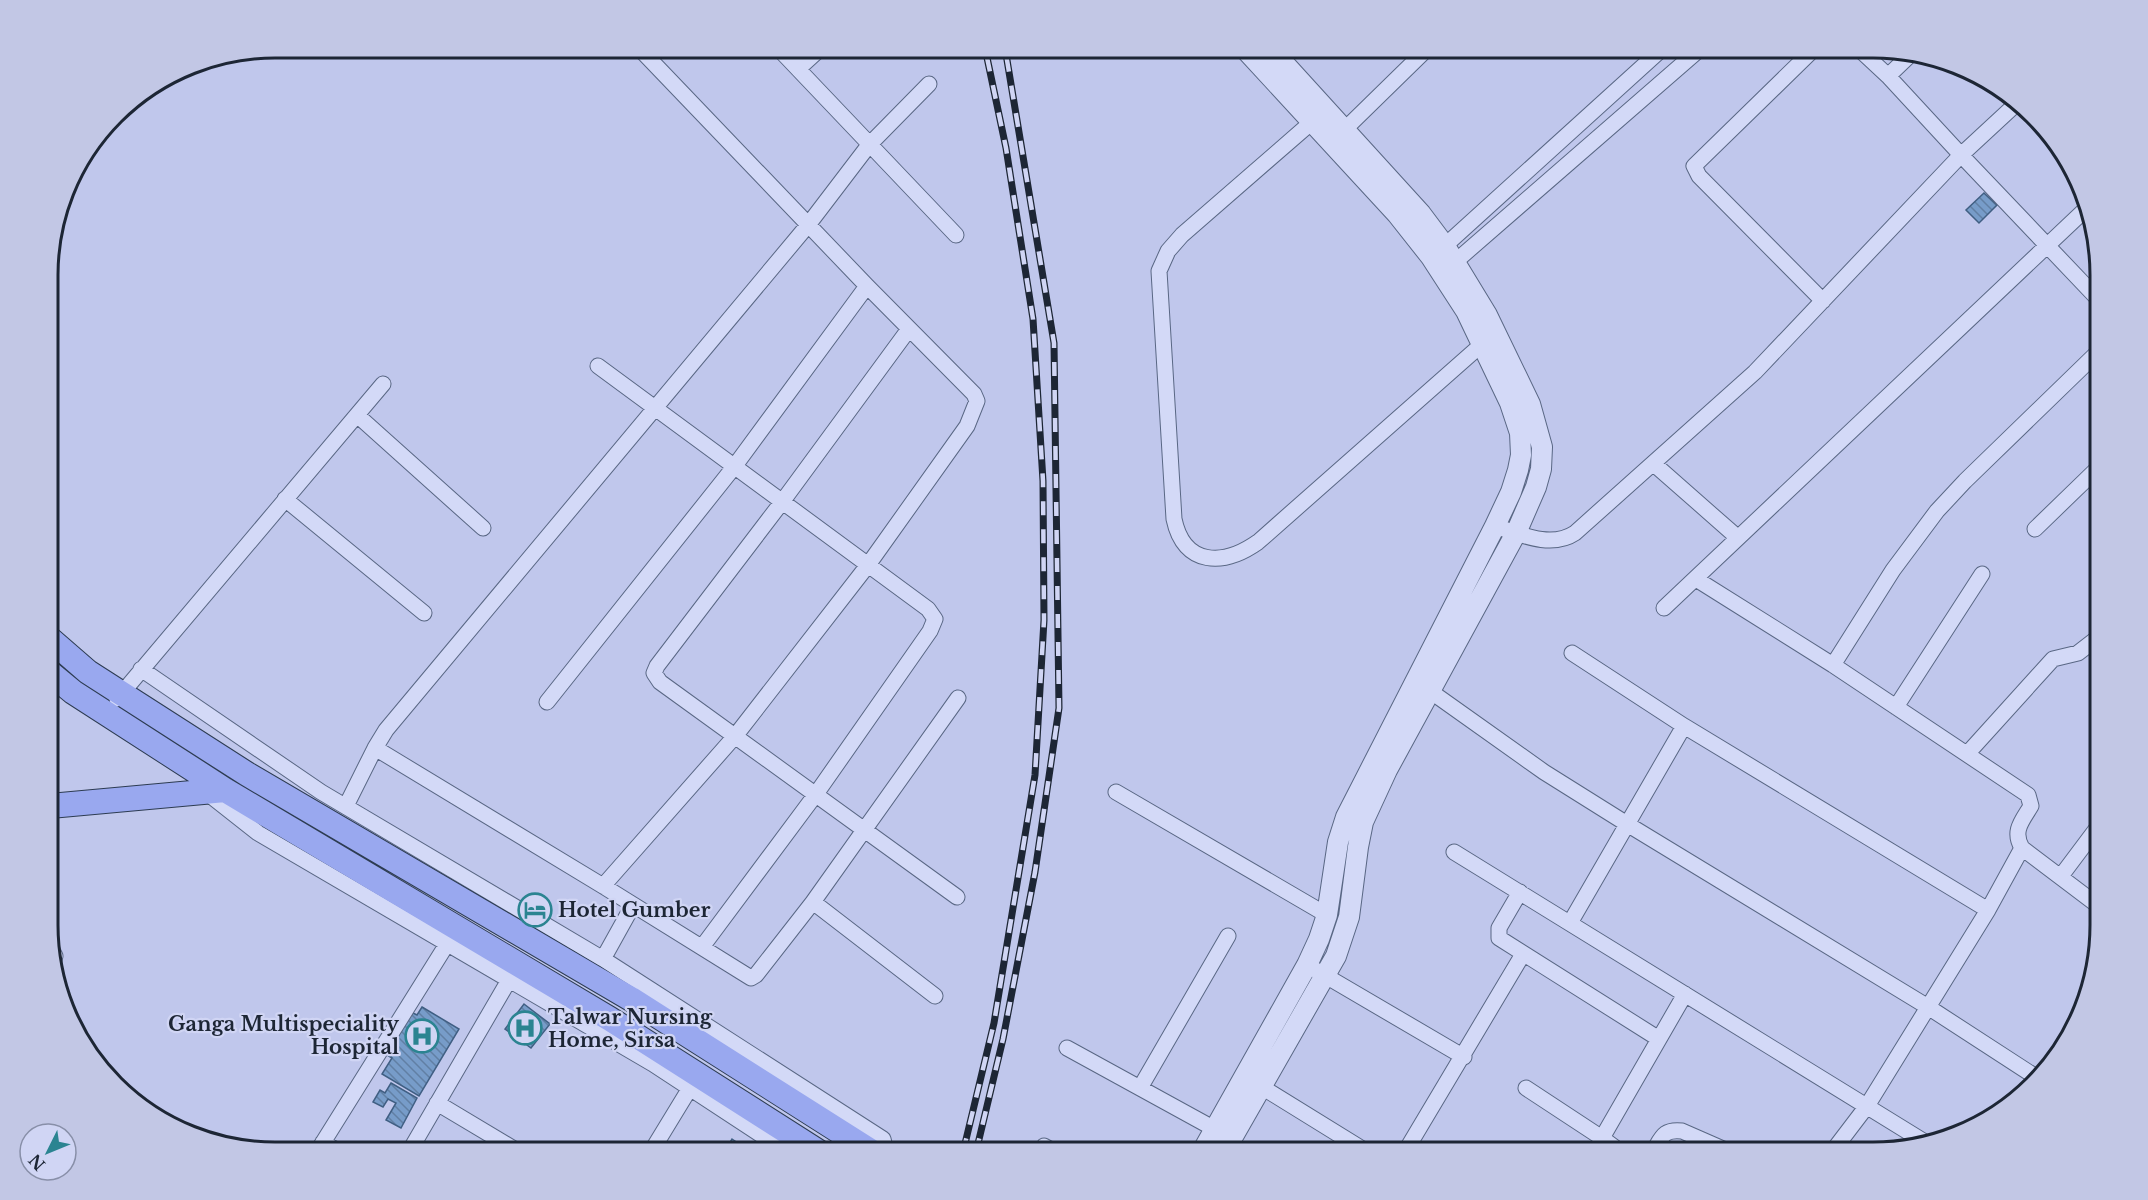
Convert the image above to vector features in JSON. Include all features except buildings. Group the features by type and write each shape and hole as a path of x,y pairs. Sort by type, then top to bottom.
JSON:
{"main road":[{"path":"58,646 88,672 272,789 631,999 856,1142"},
{"path":"58,680 216,791 253,808 610,1018 803,1142"},
{"path":"58,805 216,791"}],"street":[{"path":"603,886 735,735 868,565 967,426 977,401 974,394 649,58"},
{"path":"788,58 956,236"},
{"path":"798,69 810,58"},
{"path":"1253,58 1313,121 1339,135"},
{"path":"1208,1142 1307,965 1328,915 1338,842 1346,817 1516,533 1536,487 1541,469 1542,447 1530,404 1443,260 1421,214 1339,135 1278,58"},
{"path":"1339,135 1418,58"},
{"path":"1443,260 1654,58"},
{"path":"1443,260 1689,58"},
{"path":"1805,58 1694,166 1700,176 1824,301"},
{"path":"1869,58 2090,290"},
{"path":"1888,76 1904,61"},
{"path":"346,806 375,748 393,721 808,225 869,145 929,84"},
{"path":"1495,526 1552,541 1568,538 1755,372 1961,155 2011,108"},
{"path":"1313,121 1182,235 1168,251 1159,271 1174,519 1183,544 1197,555 1210,558 1235,556 1247,550 1489,338"},
{"path":"1664,608 2081,214"},
{"path":"547,702 734,467 867,286"},
{"path":"909,329 654,673 660,682 957,897"},
{"path":"1230,1142 1336,956 1349,917 1363,822 1518,470 1521,454 1520,433 1489,338"},
{"path":"1833,665 1893,570 1937,511 2090,361"},
{"path":"598,366 928,609 933,616 934,622 930,631 816,794 702,947"},
{"path":"106,714 121,692 383,384"},
{"path":"357,415 483,528"},
{"path":"1654,464 1737,537"},
{"path":"2035,529 2090,477"},
{"path":"285,499 424,613"},
{"path":"1896,707 1982,574"},
{"path":"1696,579 1833,665 2030,798 2031,806 2017,829 2019,843 2022,848 2090,899"},
{"path":"1967,754 2053,658 2078,653 2090,644"},
{"path":"1572,653 1684,726 1988,910"},
{"path":"141,669 346,806 603,959 883,1138 885,1142"},
{"path":"1423,686 1544,772 1928,1007 2031,1073"},
{"path":"375,748 603,886 749,978 753,978 813,902 958,698"},
{"path":"1570,923 1684,726"},
{"path":"216,791 258,834 653,1064 771,1142"},
{"path":"1116,792 1328,915"},
{"path":"2061,876 2090,837"},
{"path":"1840,1142 1867,1106 1988,910 2022,848"},
{"path":"1454,852 1916,1137"},
{"path":"1520,892 1498,933 1499,938 1659,1039"},
{"path":"813,902 934,996"},
{"path":"603,959 633,905"},
{"path":"1140,1088 1228,936"},
{"path":"323,1142 447,944"},
{"path":"1411,1142 1464,1057 1523,954"},
{"path":"1307,965 1464,1057"},
{"path":"414,1142 509,980"},
{"path":"1602,1138 1685,994"},
{"path":"1067,1048 1215,1129 1226,1142"},
{"path":"1244,1077 1351,1142"},
{"path":"657,1142 690,1088"},
{"path":"1526,1088 1607,1142"},
{"path":"437,1103 502,1142"},
{"path":"1659,1142 1670,1130 1674,1130 1707,1142"}],"railway":[{"path":"965,1142 994,1023 1035,775 1044,620 1043,481 1033,319 1006,148 987,58"},
{"path":"978,1142 1003,1039 1035,872 1059,708 1054,343 1007,58"}],"place":[{"name":"Hotel Gumber","path":"535,910"},
{"name":"Talwar Nursing Home, Sirsa","path":"525,1028"},
{"name":"Ganga Multispeciality Hospital","path":"422,1036"}]}
